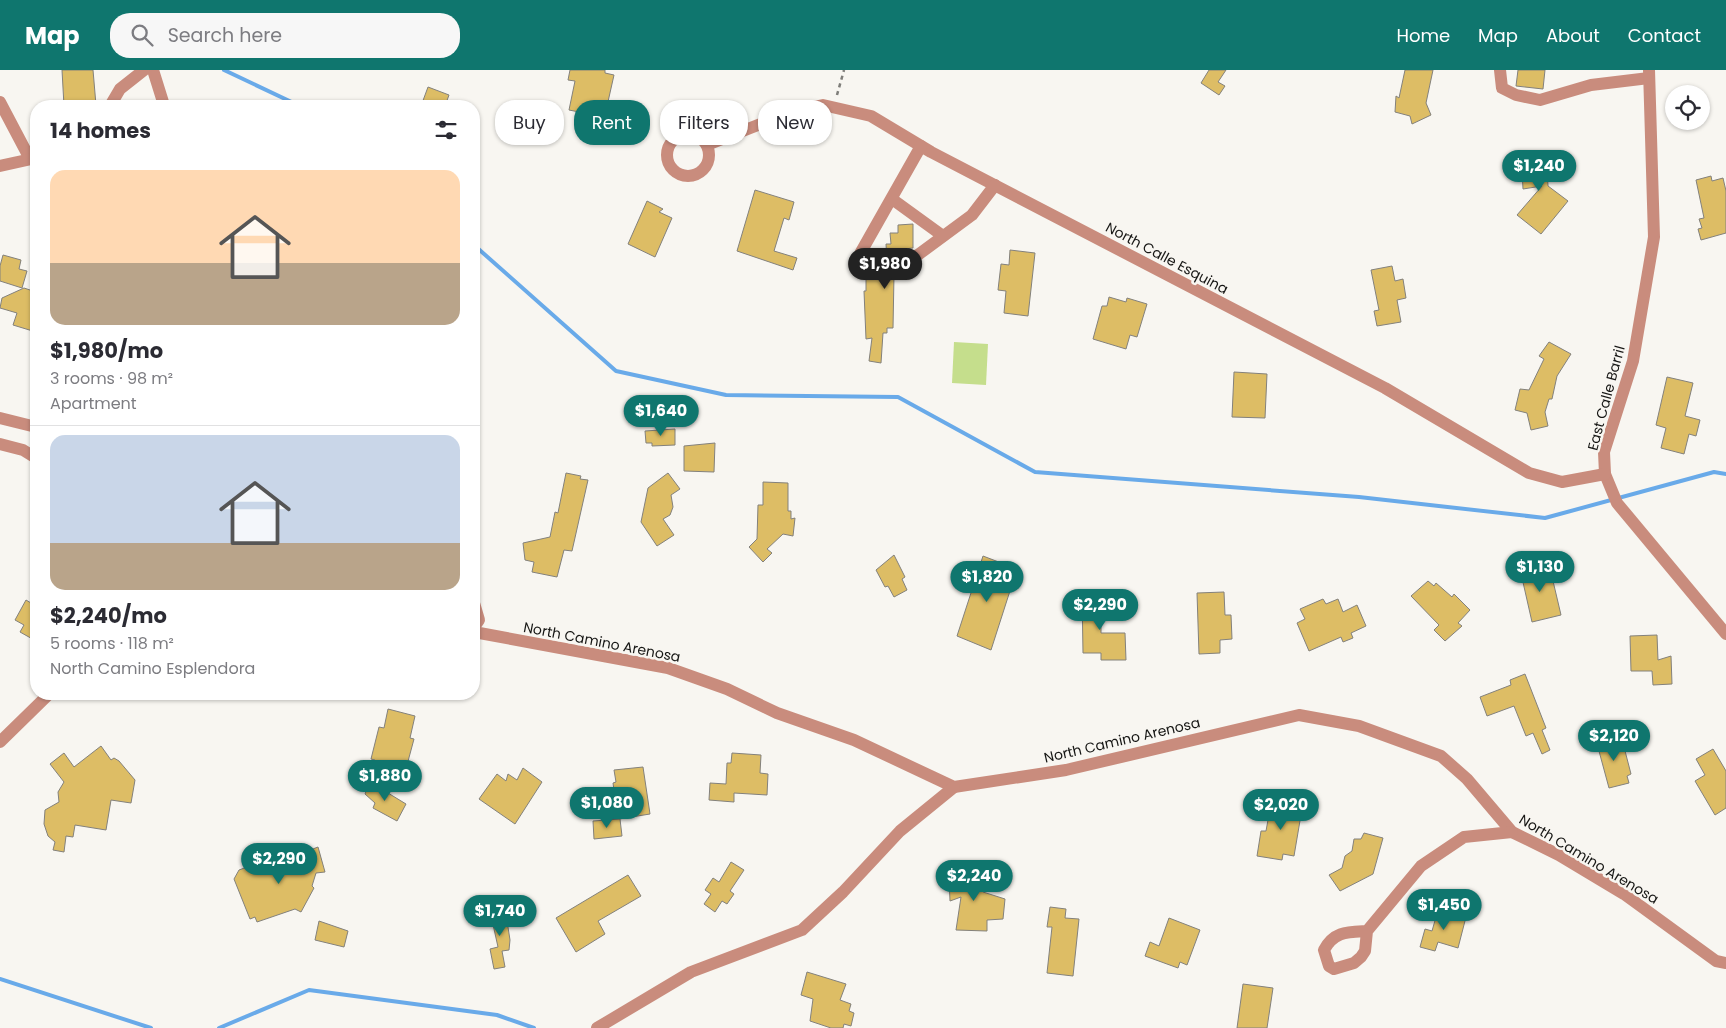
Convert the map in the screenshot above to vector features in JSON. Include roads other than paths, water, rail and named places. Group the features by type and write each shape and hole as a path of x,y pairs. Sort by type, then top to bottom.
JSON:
{"street":[{"path":"114,100 120,89 144,70"},
{"path":"153,70 162,100"},
{"path":"1500,70 1502,88 1516,95 1540,100 1591,85 1649,74"},
{"name":"East Calle Barril","path":"1649,74 1654,237 1633,361 1604,452 1606,474 1617,503 1726,634"},
{"path":"0,102 30,153"},
{"name":"North Calle Esquina","path":"748,129 791,112 823,105 871,116 921,146 1385,388 1529,473 1562,482 1606,474"},
{"path":"861,252 921,146"},
{"path":"0,166 30,159"},
{"path":"915,257 972,215 995,185"},
{"path":"892,199 943,236"},
{"path":"0,418 30,426"},
{"path":"0,444 23,450 30,454"},
{"name":"North Camino Arenosa","path":"480,633 668,668 726,689 777,713 854,740 954,787 1066,770 1299,715 1359,726 1440,756 1467,779 1512,832 1574,864 1624,894 1716,961 1726,963"},
{"path":"0,742 43,700"},
{"path":"597,1028 691,972 802,930 843,892 900,831 954,787"},
{"path":"1367,931 1421,866 1464,837 1512,832"}],"waterway":[{"path":"224,70 287,100"},
{"path":"480,250 616,371 726,395 898,397 1035,472 1359,497 1545,518 1714,472 1726,474"},
{"path":"0,979 151,1028"},
{"path":"219,1028 309,990 497,1015 534,1028"}]}
